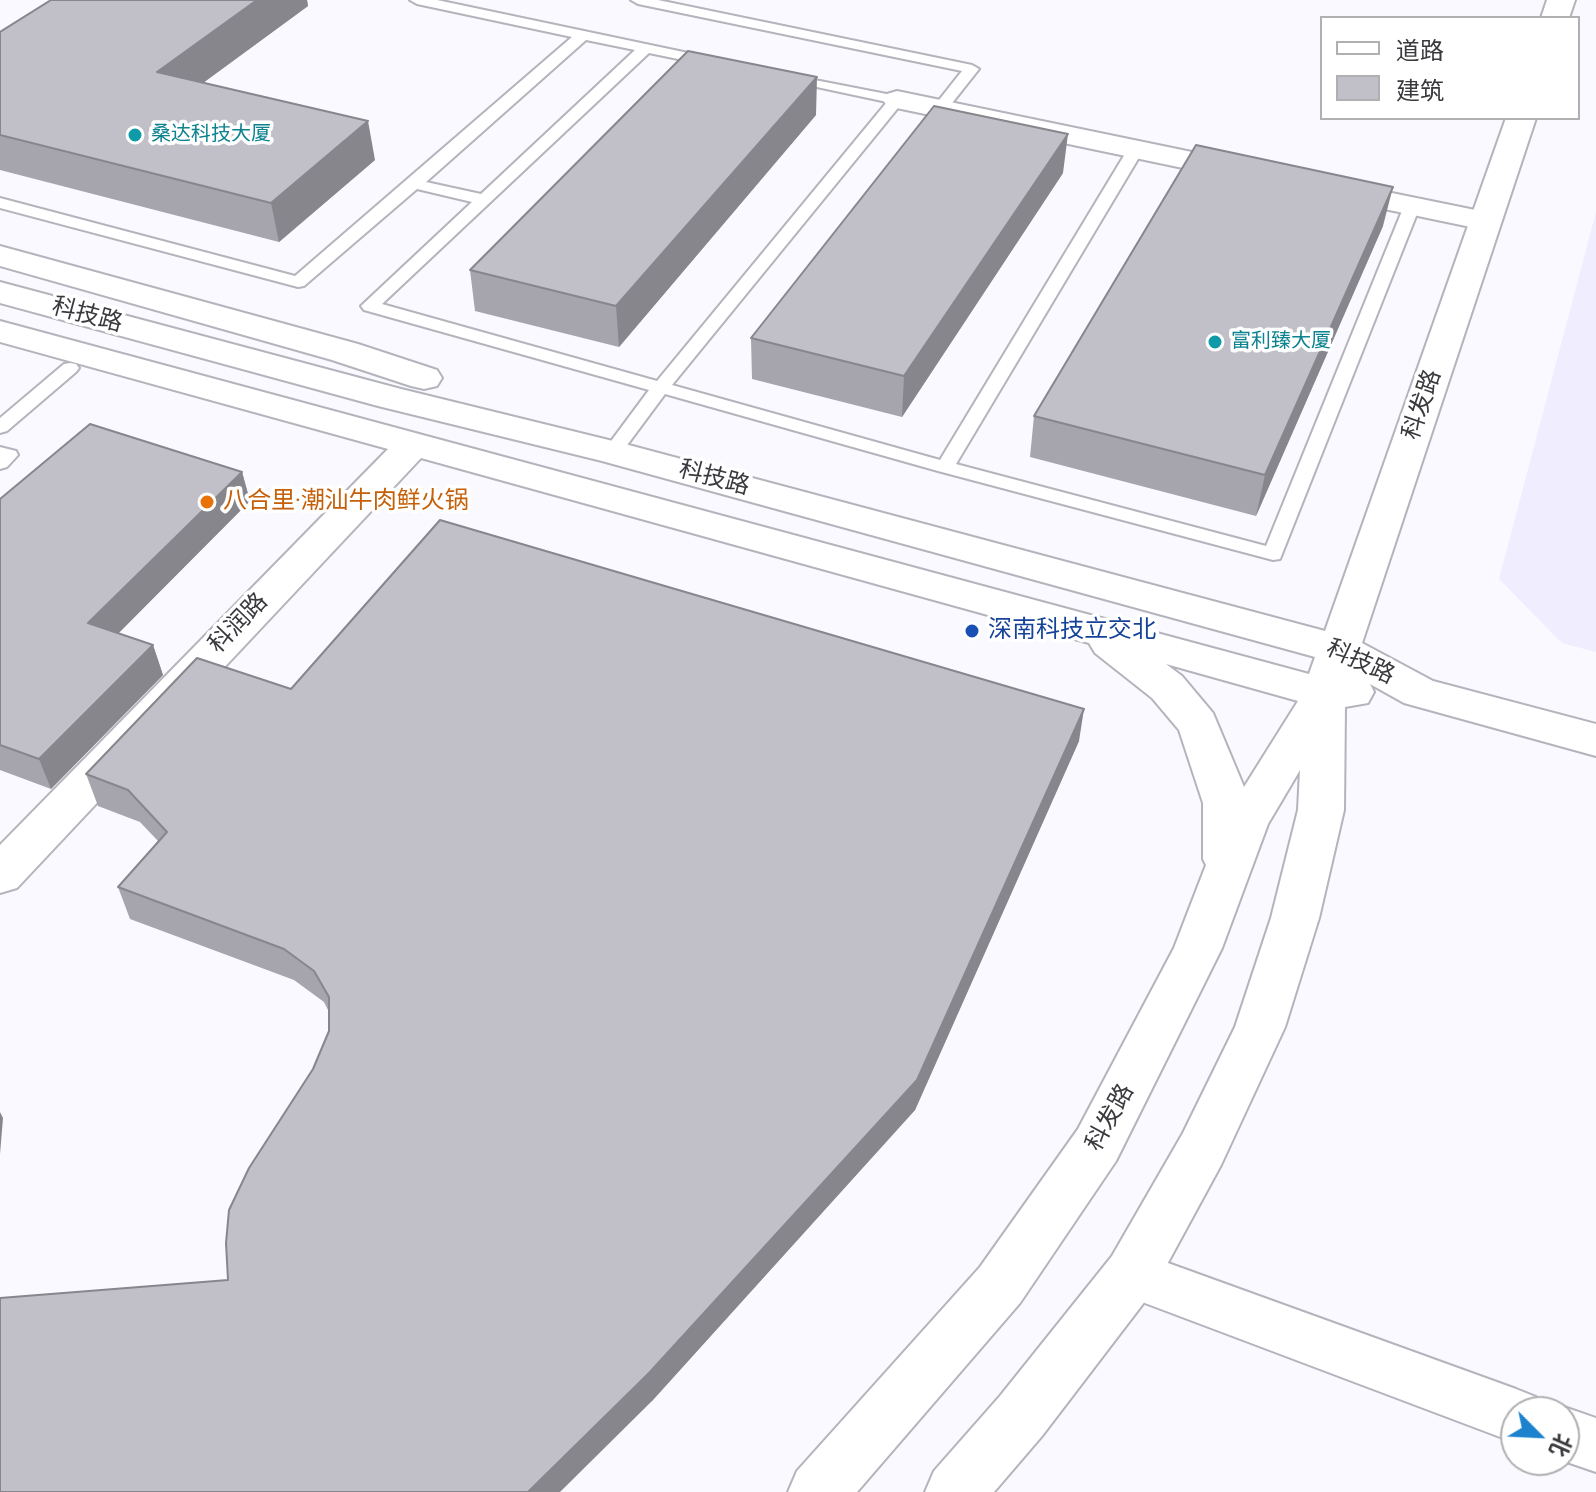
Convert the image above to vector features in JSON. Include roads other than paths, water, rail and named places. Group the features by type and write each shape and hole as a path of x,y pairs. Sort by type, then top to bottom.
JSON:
{"main road":[{"name":"科发路","path":"818,1492 1000,1285 1097,1145 1141,1062 1198,948 1246,822 1332,671 1520,120"},
{"path":"0,256 345,352 449,387 612,452"},
{"name":"科技路","path":"0,292 391,398 612,452 1332,671 1596,740"},
{"name":"科技路","path":"0,331 1085,627 1332,671"},
{"path":"0,360 164,378"},
{"name":"科润路","path":"0,875 414,444"},
{"path":"1085,627 1127,654 1167,687 1198,724 1226,803 1226,873"},
{"name":"科发路","path":"955,1492 1021,1416 1132,1274 1202,1149 1260,1027 1295,918 1321,810 1332,671"}],"street":[{"path":"897,100 1271,177"},
{"path":"1301,183 1485,221"},
{"path":"1132,1274 1500,1410"}],"lane":[{"path":"417,0 734,66"},
{"path":"638,0 696,5 972,69 940,109"},
{"path":"0,203 298,282 583,35"},
{"path":"646,48 370,306 945,467 1273,554 1412,206"},
{"path":"612,452 897,100 779,75"},
{"path":"945,467 1136,149"},
{"path":"414,184 486,200"},
{"path":"0,427 70,368"},
{"path":"0,453 9,455 0,463"}],"place":[{"name":"桑达科技大厦","path":"135,135"},
{"name":"富利臻大厦","path":"1215,342"},
{"name":"八合里·潮汕牛肉鲜火锅","path":"207,502"},
{"name":"深南科技立交北","path":"972,631"}]}
